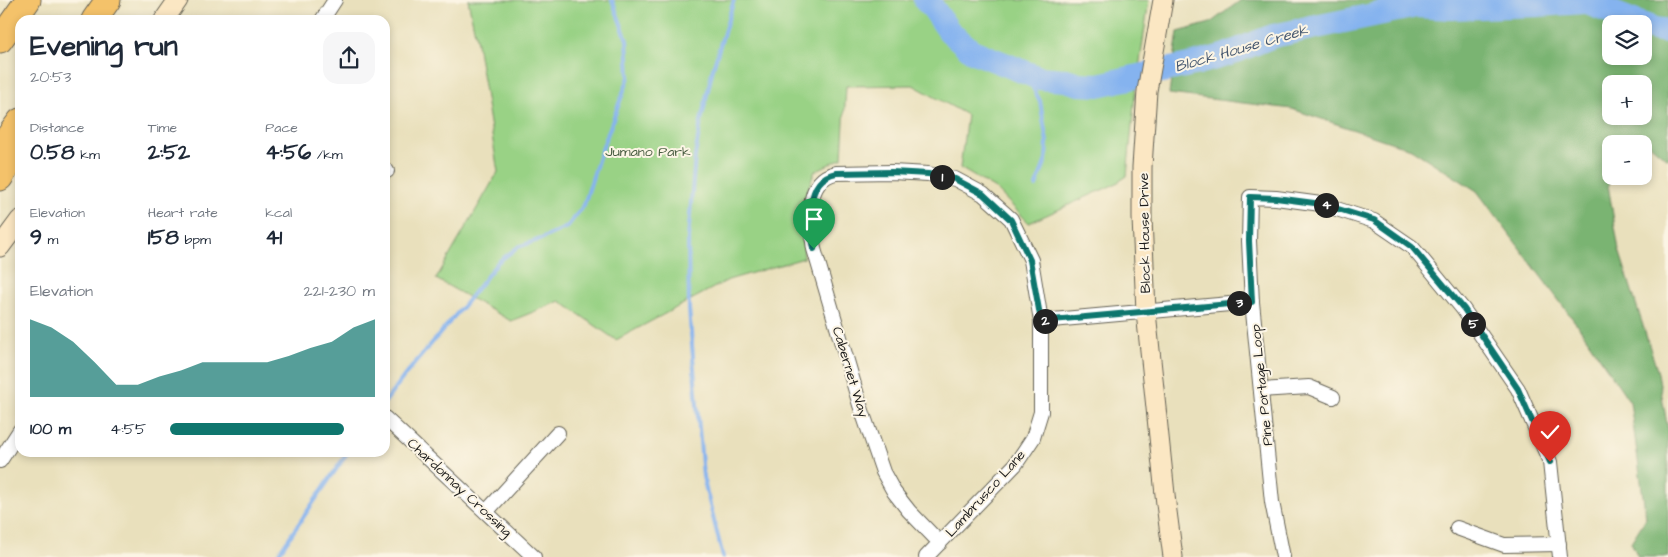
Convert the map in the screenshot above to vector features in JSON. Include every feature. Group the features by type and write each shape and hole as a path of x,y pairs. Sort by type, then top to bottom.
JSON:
{"highway":[{"path":"18,15 28,0"},
{"path":"0,40 15,19"},
{"path":"0,148 15,128"},
{"path":"0,178 15,155"}],"street":[{"path":"168,15 178,0"},
{"path":"326,15 336,0"},
{"name":"Block House Drive","path":"1163,0 1147,91 1142,167 1142,209 1146,312 1173,557"},
{"name":"Lambrusco Lane","path":"820,183 828,175 836,173 892,172 955,179 983,194 1011,220 1030,260 1041,321 1041,412 1033,438 1015,465 926,557"},
{"name":"Cabernet Way","path":"820,183 814,192 810,210 810,226 814,249 860,405 883,472 894,492 909,511 940,543"},
{"name":"Pine Portage Loop","path":"1283,557 1272,502 1252,302 1249,241 1250,197 1276,198 1322,204 1374,220 1412,247 1464,309 1518,389 1550,462 1560,551"},
{"path":"0,247 15,227"},
{"path":"1041,321 1252,302"},
{"path":"1261,390 1309,387 1333,397"},
{"name":"Chardonnay Crossing","path":"390,423 534,557"},
{"path":"486,512 558,432"},
{"path":"0,461 15,438"},
{"path":"1457,528 1504,545 1560,551"}],"green space":[{"name":"Jumano Park","path":"468,0 1149,0 1135,95 1127,176 1115,184 1029,223 997,190 960,168 967,115 913,85 846,86 842,158 815,171 801,207 804,258 728,280 616,340 560,301 511,321 436,279 498,172"},
{"path":"1241,0 1668,0 1668,160 1652,146 1652,135 1602,135 1602,185 1608,185 1619,250 1658,373 1668,430 1668,557 1638,557 1631,542 1646,518 1630,402 1581,330 1477,191 1411,149 1292,109 1169,94 1178,32 1210,23"}],"waterway":[{"path":"390,395 498,262 518,247 567,227 584,205 599,157 629,77 627,40 612,0"},
{"path":"723,557 703,477 689,309 688,238 695,156 701,121 713,68 734,0"},
{"name":"Block House Creek","path":"925,0 949,31 972,51 1039,78 1098,85 1198,63 1226,55 1273,36 1416,6 1451,8 1585,2 1618,15"},
{"name":"Block House Creek","path":"1652,28 1668,31"},
{"path":"1025,73 1040,101 1047,142 1046,160 1036,186"},
{"path":"276,557 345,457"}],"route":[{"path":"814,249 810,226 810,210 814,192 828,175 855,172 892,172 928,174 955,179 983,194 1011,220 1030,260 1041,321 1252,302 1249,241 1250,197 1276,198 1322,204 1374,220 1412,247 1464,309 1518,389 1550,462"}]}
